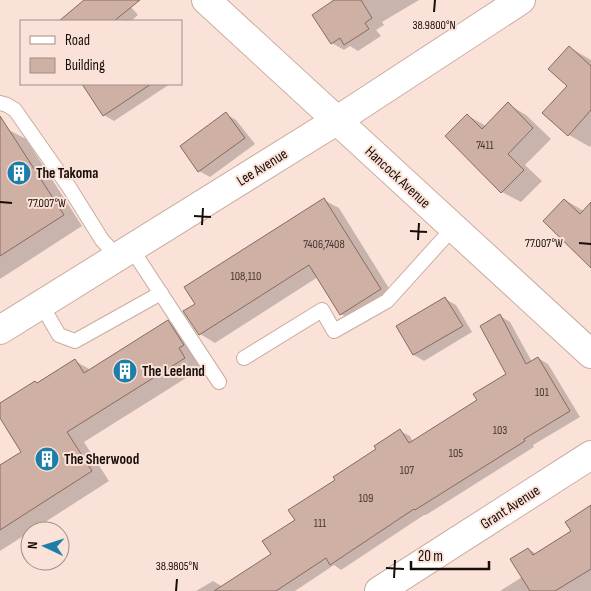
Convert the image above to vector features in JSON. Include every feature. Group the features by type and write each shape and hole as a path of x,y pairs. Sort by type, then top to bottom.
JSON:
{"street":[{"name":"Hancock Avenue","path":"206,0 591,354"},
{"name":"Lee Avenue","path":"0,330 336,121 521,0"},
{"name":"Grant Avenue","path":"379,591 591,455"}],"lane":[{"path":"0,103 15,110 69,187 102,240 124,252 161,293 219,382"},
{"path":"244,358 322,310 334,331 388,301 453,228"},
{"path":"41,304 59,335 74,341 161,293"}],"building":[{"path":"84,0 140,0 115,20 60,20"},
{"path":"334,0 361,0 372,18 365,23 369,29 344,45 340,38 331,44 312,15"},
{"path":"569,46 591,66 591,110 568,136 542,113 567,86 548,69"},
{"path":"83,85 150,85 103,116"},
{"path":"508,102 533,128 508,154 524,170 501,193 445,136 467,114 482,129"},
{"path":"226,112 245,138 198,172 180,146"},
{"name":"The Takoma","path":"0,116 64,215 0,256"},
{"path":"324,198 381,289 340,315 309,265 199,335 183,311 195,304 184,287"},
{"path":"564,199 580,214 591,202 591,268 543,221"},
{"path":"445,297 463,326 413,355 396,326"},
{"path":"500,314 526,364 538,357 570,411 414,509 330,565 326,558 276,591 214,591 271,554 262,541 295,520 288,510 335,480 333,477 376,449 374,446 400,429 409,443 477,400 473,394 506,374 480,326"},
{"path":"168,320 184,345 179,348 185,358 67,432 92,471 0,530 0,465 21,452 0,418 0,403 75,359 84,373"},
{"path":"591,505 591,569 555,591 530,591 510,559 528,548 533,555 571,531 565,522"}],"place":[{"name":"The Takoma","path":"19,173"},
{"name":"The Leeland","path":"125,371"},
{"name":"The Sherwood","path":"47,459"}]}
